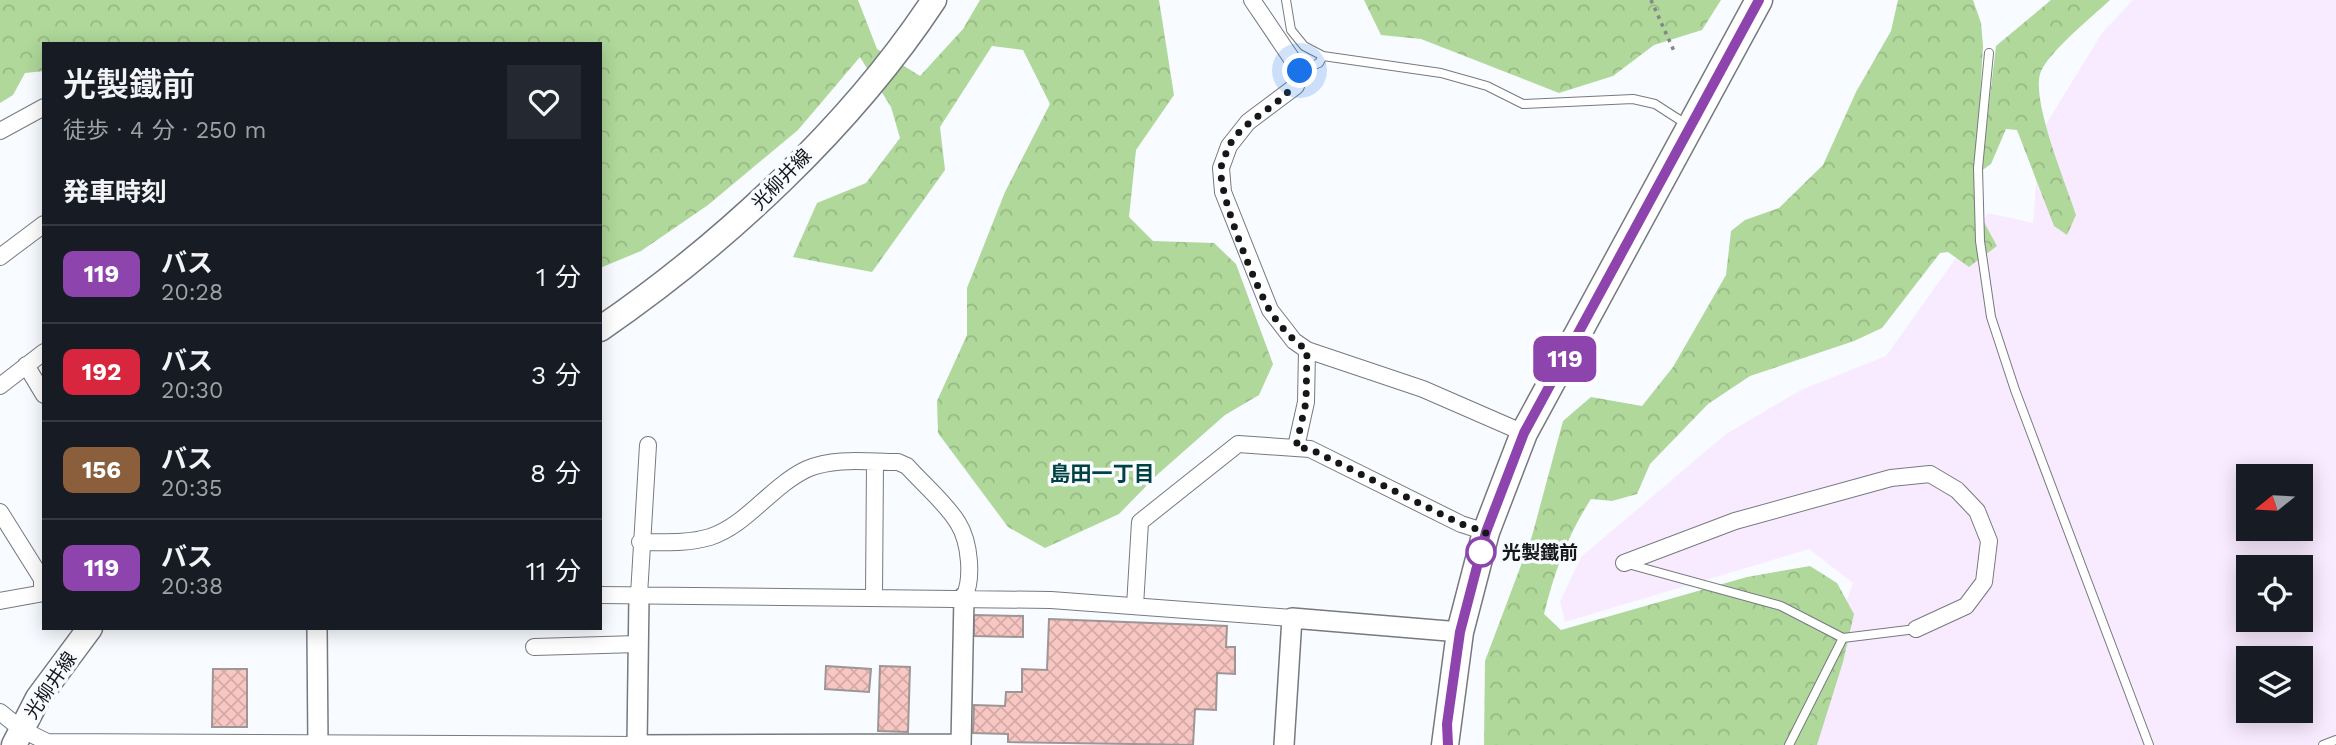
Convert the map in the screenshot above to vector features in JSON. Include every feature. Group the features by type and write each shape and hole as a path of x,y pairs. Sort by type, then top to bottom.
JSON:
{"highway":[{"path":"1447,738 1460,632 1486,532 1524,433 1759,0"}],"main road":[{"name":"光柳井線","path":"602,328 656,291 743,218 833,127 914,31 934,0"},
{"name":"光柳井線","path":"18,737 62,662 88,630"}],"street":[{"path":"1252,0 1300,71 1296,86 1248,122 1229,146 1221,168 1223,192 1270,310 1294,341 1307,350 1423,389 1524,433"},
{"path":"0,131 42,108"},
{"path":"0,257 42,226"},
{"path":"1296,447 1306,402 1307,350"},
{"path":"0,386 42,353"},
{"path":"26,365 42,392"},
{"path":"1135,606 1140,522 1238,444 1310,449 1461,524 1486,532"},
{"path":"637,745 640,542 648,445"},
{"path":"640,542 683,542 711,537 733,525 778,487 806,470 830,462 898,462 907,466 959,524 966,550 970,585 964,597 961,745"},
{"path":"874,596 875,462"},
{"path":"1624,563 1735,521 1891,478 1930,474 1957,490 1978,511 1989,541 1984,582 1966,606 1916,629"},
{"path":"0,512 42,579"},
{"path":"0,601 42,593"},
{"path":"602,595 964,597 1135,606 1460,632"},
{"path":"1284,745 1292,618"},
{"path":"317,630 317,744"},
{"path":"534,647 638,644"},
{"path":"0,712 18,737 47,742 971,745"}],"lane":[{"path":"1286,0 1292,30 1304,46 1322,55 1441,73 1487,86 1523,104 1633,99 1655,104 1691,127"},
{"path":"1989,53 1978,168 1980,242 1991,317 2015,390 2149,745"},
{"path":"1300,71 1319,63 1322,55"},
{"path":"1624,563 1781,606 1843,638 1916,629"},
{"path":"1789,745 1843,638"},
{"path":"2323,745 2336,740"}],"path":[{"path":"1651,0 1674,51"}],"shaded area":[{"path":"2133,0 2336,0 2336,745 1792,745 1799,734 1853,583 1809,549 1565,622 1560,602 1581,557 1726,434 1801,390 1886,356 1988,213 2033,223 2040,134 2102,33"}],"green space":[{"path":"0,0 858,0 877,49 920,76 963,29 980,0 1159,0 1174,95 1136,150 1129,217 1153,241 1214,243 1236,264 1273,364 1259,395 1225,415 1158,474 1119,514 1045,548 1008,527 938,433 937,401 967,335 967,288 1005,192 1050,104 1023,50 992,46 940,127 945,170 872,272 793,257 817,203 866,183 900,138 891,107 860,57 798,130 708,205 641,251 602,267 602,42 42,42 42,71 25,73 13,95 0,103"},
{"path":"1364,0 1721,0 1702,30 1654,45 1613,76 1559,93 1421,39 1381,35"},
{"path":"1898,0 1973,0 1981,23 1983,46 1974,204 1997,246 1969,267 1948,252 1940,253 1882,328 1854,341 1750,376 1708,404 1650,464 1637,494 1612,501 1591,499 1563,554 1544,614 1561,630 1747,577 1810,566 1837,583 1854,614 1843,662 1817,745 1484,745 1485,661 1532,536 1563,421 1591,397 1642,406 1673,367 1726,275 1731,231 1745,220 1779,208 1823,165 1856,92 1891,31"},
{"path":"2051,0 2110,0 2060,46 2040,74 2039,87 2045,123 2076,215 2067,235 2054,226 2017,130 2006,129 1991,164 1981,171 1996,46"}],"building":[{"path":"974,615 1023,616 1023,637 974,636"},
{"path":"1049,619 1227,626 1226,647 1235,647 1235,674 1217,673 1216,710 1195,709 1193,745 1008,742 1008,734 973,733 974,705 1005,706 1006,692 1022,692 1022,669 1047,670"},
{"path":"826,666 871,669 869,692 825,689"},
{"path":"880,666 910,667 908,732 878,731"},
{"path":"213,669 247,669 247,727 212,727"}],"bus line":[{"name":"119","path":"1448,745 1447,724 1460,632 1486,532 1524,433 1759,0"}],"place":[{"name":"光製鐵前","path":"1481,552"}],"district":[{"name":"島田一丁目","path":"1102,474"}],"route":[{"path":"1300,71 1296,86 1248,122 1229,146 1221,168 1223,192 1270,310 1294,341 1307,350 1306,402 1296,447 1310,449 1461,524 1486,532 1481,552"}]}
